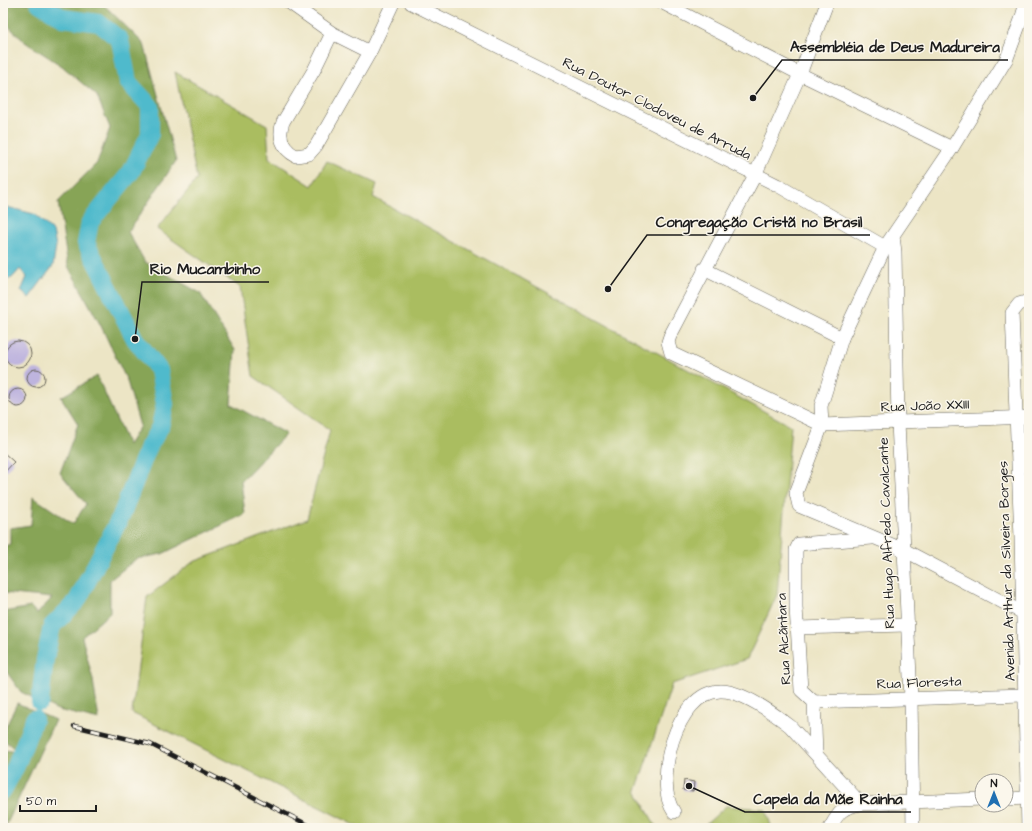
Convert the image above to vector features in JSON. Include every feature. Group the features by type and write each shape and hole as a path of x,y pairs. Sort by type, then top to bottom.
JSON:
{"street":[{"path":"332,33 314,70 283,122 281,138 290,153 296,156 309,154 314,151 370,52 393,3"},
{"name":"Rua Doutor Clodoveu de Arruda","path":"411,3 755,174 885,247"},
{"path":"663,3 800,74 952,148"},
{"path":"822,425 671,353 668,342 704,269 755,174 800,74 827,3"},
{"path":"1026,3 1007,58 952,148 885,247 842,338 821,406 822,425 796,493 799,506 904,550 1026,614"},
{"path":"295,4 332,33 370,52"},
{"name":"Rua Hugo Alfredo Cavalcante","path":"893,236 895,252 898,422 906,625 911,698 913,828"},
{"path":"704,269 842,338"},
{"name":"Avenida Arthur da Silveira Borges","path":"1028,828 1023,417 1012,313 1019,304 1029,301"},
{"name":"Rua João XXIII","path":"822,425 1023,417"},
{"name":"Rua Alcãntara","path":"814,702 801,690 797,628 796,550 798,544 875,538"},
{"path":"797,628 906,625"},
{"path":"674,812 669,805 667,795 668,764 672,741 676,729 688,710 707,694 718,690 728,691 744,697 778,716 816,752 861,804"},
{"name":"Rua Floresta","path":"814,702 1026,695"},
{"path":"814,702 816,752"},
{"path":"1014,799 1028,798"},
{"path":"830,828 837,814 841,810 846,807 861,804 974,799"}],"green space":[{"path":"3,3 102,3 144,44 176,161 128,232 145,262 200,293 235,350 231,404 286,434 241,481 245,514 162,554 136,559 110,580 110,613 82,637 93,680 99,720 58,710 21,692 3,667 3,612 31,607 37,614 52,598 3,593 3,547 10,544 10,528 31,525 33,497 73,524 86,504 60,473 78,424 61,397 97,376 128,445 140,426 127,381 101,326 68,266 58,202 97,163 110,128 97,96 62,66 25,42 3,21"},
{"path":"175,72 267,125 269,158 312,186 327,161 377,184 373,197 791,426 777,595 747,659 672,684 636,791 657,828 361,828 132,713 147,597 193,562 307,519 330,430 253,376 240,287 157,229 197,179"},
{"path":"17,703 55,720 5,828 3,828 3,750 18,752 3,739 3,733"},
{"path":"726,806 765,809 772,828 702,828"}],"water":[{"path":"3,206 34,214 53,231 56,246 53,266 29,298 21,291 27,277 20,269 12,278 3,281 5,257 3,259"}],"building":[{"path":"18,341 27,345 31,354 27,363 18,367 9,363 5,354 9,345"},
{"path":"36,369 42,372 45,378 42,384 36,387 30,384 27,378 30,372"},
{"path":"18,389 24,392 27,398 24,404 18,407 12,404 9,398 12,392"},
{"path":"3,452 14,462 3,474"},
{"path":"684,780 694,782 693,791 683,790"}],"waterway":[{"path":"39,3 63,18 99,23 120,40 128,82 150,106 150,134 131,172 90,222 86,243 135,339 159,370 165,404 160,427 148,448 121,516 77,601 52,626 45,659 40,702"},
{"path":"3,790 16,766 34,719"}],"railway":[{"path":"74,726 150,744 314,828"}],"place":[{"name":"Assembléia de Deus Madureira","path":"753,98"},
{"name":"Congregação Cristã no Brasil","path":"608,289"},
{"name":"Rio Mucambinho","path":"135,339"},
{"name":"Capela da Mãe Rainha","path":"689,786"}]}
